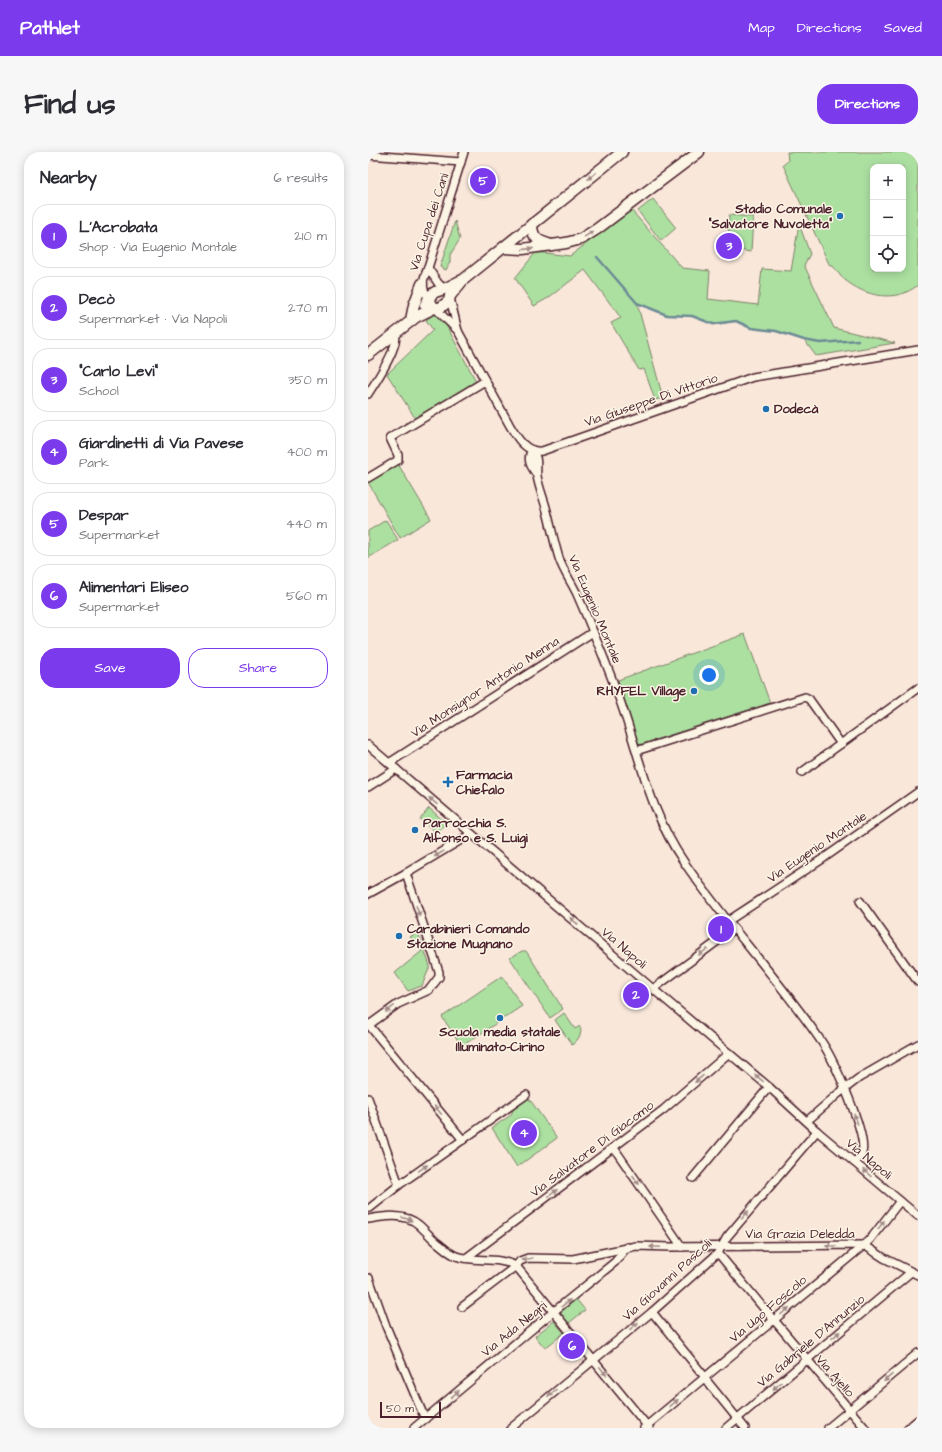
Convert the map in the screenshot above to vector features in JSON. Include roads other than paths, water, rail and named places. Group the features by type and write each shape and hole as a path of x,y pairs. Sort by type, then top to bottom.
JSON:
{"main road":[{"path":"432,304 440,308 445,305 448,295 464,280 622,152"},
{"path":"503,248 523,249 581,239 597,229 699,152"},
{"path":"532,224 532,231 535,237 541,242 552,245"},
{"path":"413,318 414,305 422,284"},
{"path":"368,355 432,304 435,292 448,295"}],"street":[{"name":"Via Cupa dei Cani","path":"432,304 423,290 422,284 464,152"},
{"path":"368,155 460,162"},
{"path":"428,268 448,295 458,331 517,438 525,446 532,450"},
{"path":"432,304 458,331"},
{"path":"368,394 386,364 396,342 397,336 395,333"},
{"name":"Via Giuseppe Di Vittorio","path":"532,450 542,450 753,377 918,350"},
{"path":"368,478 398,460 398,455 390,438 486,382"},
{"name":"Via Eugenio Montale","path":"532,450 529,459 530,464 537,475 559,558 593,632 620,699 648,791 662,824 683,861 821,1040 845,1088 859,1127 862,1140 862,1152 861,1156 854,1162"},
{"name":"Via Monsignor Antonio Menna","path":"389,763 593,632"},
{"path":"802,772 918,688"},
{"path":"636,751 805,697 809,699 841,744"},
{"name":"Via Napoli","path":"368,745 653,989 769,1086 854,1162 918,1216"},
{"path":"368,787 396,769"},
{"name":"Via Eugenio Montale","path":"728,921 824,858 918,792"},
{"path":"368,894 406,874 471,834"},
{"path":"406,874 439,972 439,977 429,990 398,1004 368,1024 463,1140"},
{"path":"860,901 918,982"},
{"path":"653,989 734,929"},
{"path":"808,1121 845,1088 859,1078 918,1044"},
{"name":"Via Salvatore Di Giacomo","path":"466,1258 663,1110 729,1053"},
{"path":"693,1178 769,1086"},
{"path":"368,1219 371,1215 369,1208 398,1185 526,1095"},
{"path":"368,1098 398,1185"},
{"name":"Via Giovanni Pascoli","path":"511,1428 652,1312 718,1254 727,1237 818,1130"},
{"path":"614,1148 682,1247"},
{"name":"Via Ugo Foscolo","path":"647,1427 706,1379 772,1318 864,1245 900,1201"},
{"path":"368,1219 380,1217 400,1217 411,1220 418,1224 429,1236 447,1251 457,1256 493,1260 510,1263 516,1266 647,1427"},
{"name":"Via Grazia Deledda","path":"462,1307 516,1266 520,1261 528,1258 573,1259 636,1246 682,1247 864,1245 884,1258 918,1275"},
{"name":"Via Ada Negri","path":"414,1428 615,1262 627,1247"},
{"name":"Via Ajello","path":"718,1254 806,1361 865,1428"},
{"name":"Via Gabriele D'Annunzio","path":"726,1428 911,1272"},
{"path":"369,1278 386,1326 425,1419"},
{"path":"652,1312 745,1428"},
{"path":"828,1428 918,1353"},
{"path":"908,1428 918,1420"}],"waterway":[{"path":"597,257 637,303 667,315 692,316 713,324 736,321 751,328 776,331 804,340 820,343 858,340"}],"place":[{"name":"Despar","path":"483,181"},
{"name":"Stadio Comunale \"Salvatore Nuvoletta\"","path":"840,216"},
{"name":"\"Carlo Levi\"","path":"729,246"},
{"name":"Dodecà","path":"766,409"},
{"name":"RHYFEL Village","path":"694,691"},
{"name":"Farmacia Chiefalo","path":"448,782"},
{"name":"Parrocchia S. Alfonso e S. Luigi","path":"415,830"},
{"name":"L'Acrobata","path":"721,929"},
{"name":"Carabinieri Comando Stazione Mugnano","path":"399,936"},
{"name":"Decò","path":"636,995"},
{"name":"Scuola media statale Illuminato-Cirino","path":"500,1018"},
{"name":"Giardinetti di Via Pavese","path":"524,1133"},
{"name":"Alimentari Eliseo","path":"572,1346"}]}
